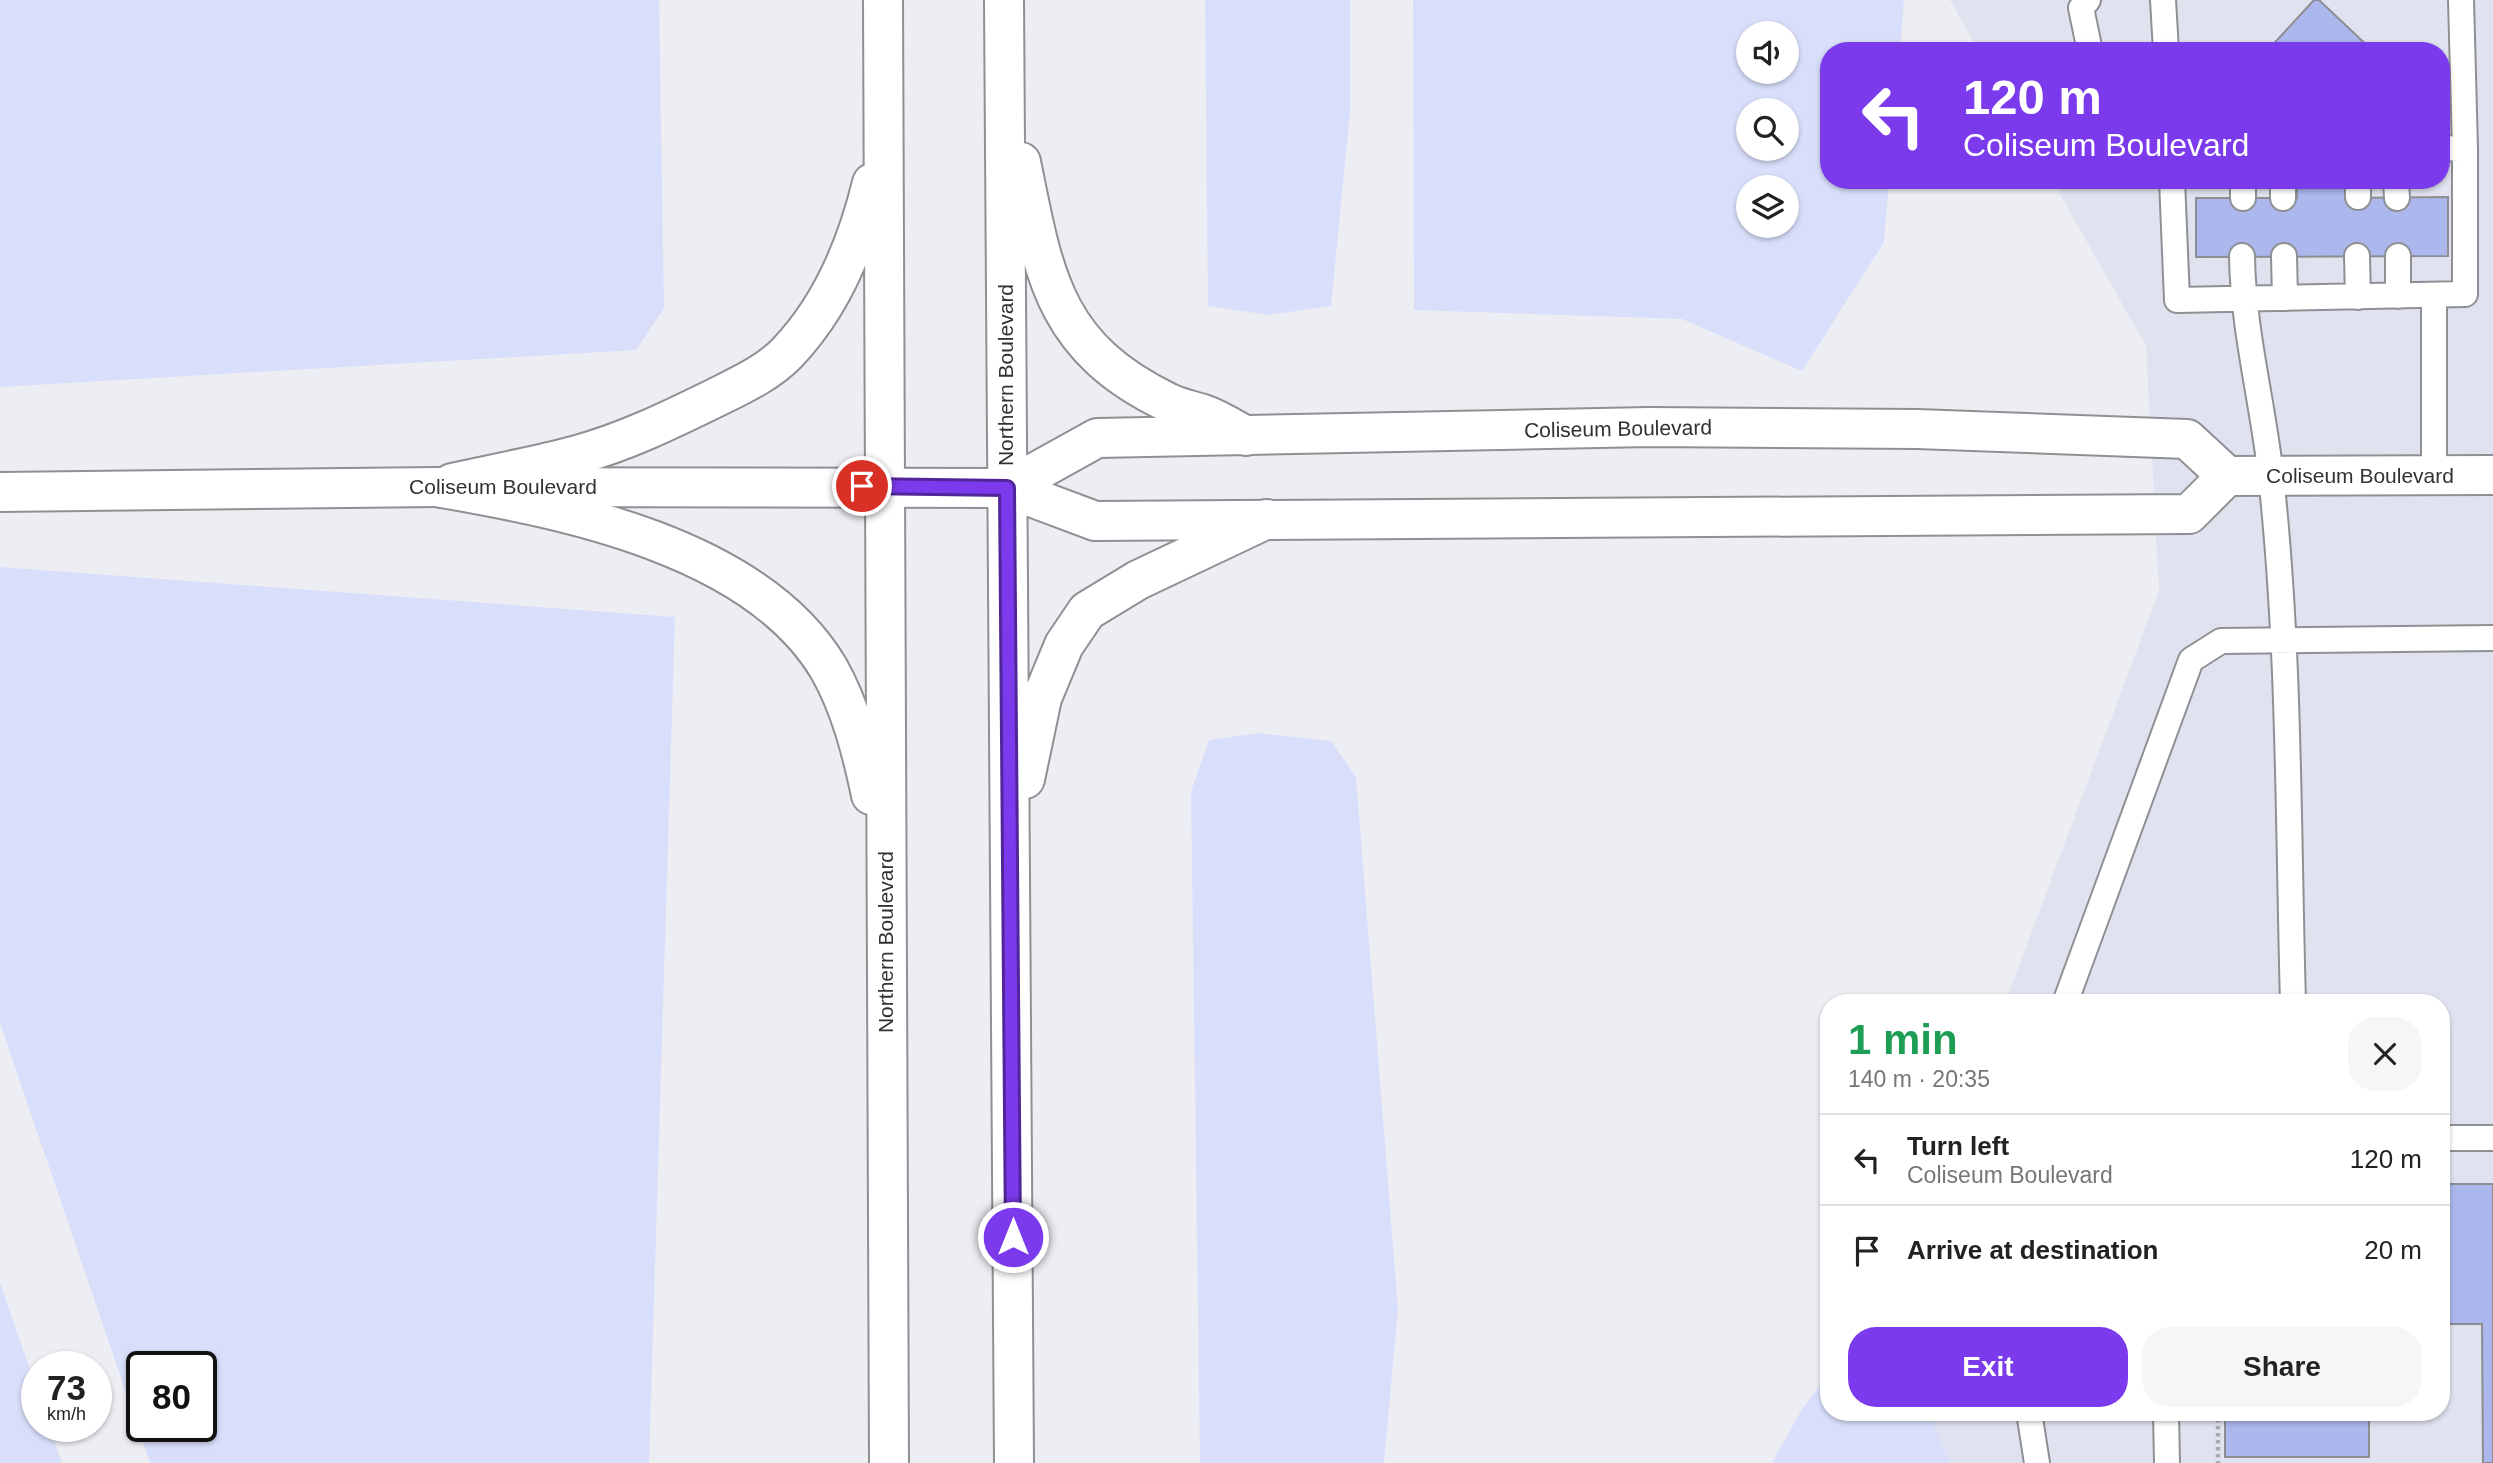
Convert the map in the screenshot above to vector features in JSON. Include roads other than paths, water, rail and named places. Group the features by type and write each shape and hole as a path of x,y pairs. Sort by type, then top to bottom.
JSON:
{"main road":[{"name":"Northern Boulevard","path":"883,0 889,1463"},
{"name":"Northern Boulevard","path":"1004,0 1014,1463"},
{"path":"1004,76 1039,252 1061,311 1101,361 1168,403 1206,415 1246,436"},
{"path":"436,487 578,455 650,430 744,383 786,355 816,318 854,244 884,131"},
{"name":"Coliseum Boulevard","path":"1007,488 1097,438 1649,427 1917,429 2187,439 2227,476 2493,475"},
{"name":"Coliseum Boulevard","path":"0,492 436,487 1007,488 1095,521 2189,514 2227,476"},
{"path":"436,487 531,505 685,553 751,587 782,613 821,659 845,703 862,753 874,807 886,895"},
{"path":"1010,850 1042,698 1064,645 1087,611 1139,580 1267,519"}],"lane":[{"path":"2088,0 2081,8 2088,42"},
{"path":"2163,0 2165,42"},
{"path":"2172,189 2177,300 2465,295 2453,149 2462,0"},
{"path":"2242,256 2242,299 2271,477 2283,638 2293,994"},
{"path":"2284,256 2285,298"},
{"path":"2357,256 2358,297"},
{"path":"2398,256 2398,296"},
{"path":"2434,296 2434,475"},
{"path":"2069,994 2191,660 2221,641 2283,638 2493,638"},
{"path":"2450,1138 2493,1138"},
{"path":"2030,1421 2037,1463"},
{"path":"2166,1421 2166,1463"}]}
